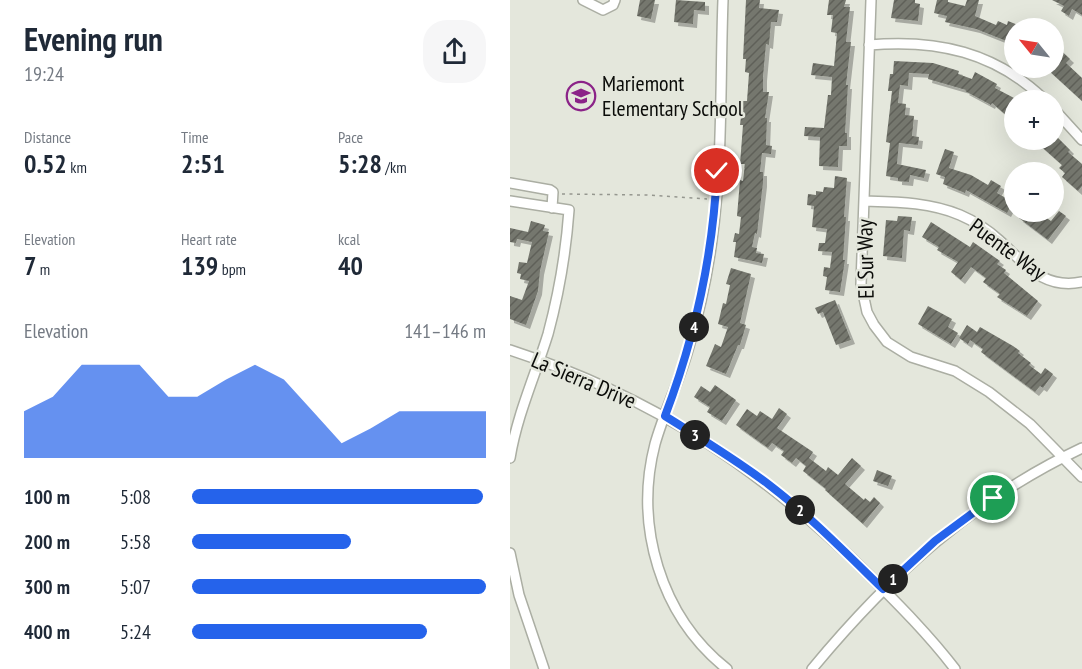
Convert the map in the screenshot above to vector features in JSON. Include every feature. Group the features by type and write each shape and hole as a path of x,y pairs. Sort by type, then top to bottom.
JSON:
{"street":[{"path":"583,0 603,10 613,5 615,0"},
{"path":"723,0 716,199 712,240 689,349 655,444 648,489 648,512 654,556 667,592 686,625 700,643 727,669"},
{"name":"El Sur Way","path":"871,0 862,291 867,312 882,337 898,350 911,357 955,371 982,387 1017,413 1082,477"},
{"path":"869,45 922,44 964,52 1003,68 1034,90"},
{"path":"1064,120 1082,140"},
{"path":"510,183 550,190 553,192 552,208"},
{"path":"510,201 569,210 561,277 547,336 517,424 510,458"},
{"name":"Puente Way","path":"864,201 922,204 959,215 986,230 1034,273 1058,282 1082,282"},
{"name":"La Sierra Drive","path":"510,350 592,380 665,416 769,484 837,543 918,624 955,669"},
{"path":"812,669 883,589 908,565 964,519 1024,478 1082,448"},
{"path":"510,553 519,595 544,669"}],"path":[{"path":"561,194 716,199"}],"building":[{"path":"640,0 655,0 651,19 637,16"},
{"path":"676,0 705,2 705,11 694,10 693,24 674,22"},
{"path":"746,0 760,0 759,8 779,10 777,22 771,22 763,77 763,92 769,92 765,118 767,118 766,145 772,146 771,154 762,153 760,172 763,172 763,183 757,234 755,233 752,247 757,248 756,253 764,254 762,263 734,257 736,242 733,242 735,233 739,234 741,217 737,216 740,180 743,181 745,164 740,164 743,125 740,125 743,101 747,101 749,73 745,72 746,59 743,59"},
{"path":"829,0 846,0 844,7 850,7 846,42 851,42 846,85 848,85 845,133 847,133 847,146 839,146 838,167 819,166 820,137 804,136 805,127 824,128 828,95 831,95 832,77 811,75 813,63 834,66 837,33 831,32 833,15 827,15"},
{"path":"894,0 915,0 915,3 920,4 918,21 891,18"},
{"path":"937,0 948,0 948,2 965,6 967,0 979,0 975,16 996,25 998,21 1004,24 1004,40 976,29 945,22 947,16 934,13"},
{"path":"1052,0 1082,0 1082,15 1072,9 1069,16 1061,11 1064,6"},
{"path":"1064,53 1070,59 1066,63 1082,78 1082,101 1057,78 1064,78"},
{"path":"894,61 933,63 959,71 958,74 972,79 975,72 997,84 995,88 1004,93 1004,113 992,103 991,105 966,90 928,79 929,74 909,73 908,86 900,85 898,103 906,104 905,115 914,116 912,136 919,137 918,145 899,143 897,164 926,170 924,178 910,175 909,182 898,181 898,178 886,176 890,143 886,142 892,91 888,91 890,74 893,74"},
{"path":"1064,144 1070,150 1068,152 1082,164 1082,186 1078,191 1064,179 1064,162 1059,162 1045,150 1064,150"},
{"path":"945,149 954,152 949,168 971,175 988,185 991,180 1001,186 997,193 1004,197 1004,211 966,190 965,193 943,184 945,177 936,174"},
{"path":"835,176 847,178 844,217 846,217 843,260 845,260 840,292 825,290 827,277 823,276 824,267 830,268 832,252 818,251 819,243 825,243 827,229 812,227 814,206 807,205 808,194 816,195 816,191 823,192 824,187 834,188"},
{"path":"898,216 912,217 910,231 904,230 902,258 883,256 886,220 897,221"},
{"path":"531,221 545,225 543,231 549,232 538,291 526,325 510,319 510,296 522,300 529,281 520,279 521,274 517,273 519,262 527,263 532,242 517,239 516,243 510,242 510,228 528,232"},
{"path":"931,222 970,247 973,242 1000,261 997,264 1006,270 1004,273 1038,301 1027,316 997,297 1000,294 983,282 986,278 971,267 961,280 951,272 958,262 937,250 939,247 922,237"},
{"path":"1024,222 1062,222 1048,240"},
{"path":"731,268 751,274 740,323 746,325 740,345 738,345 726,374 706,366 715,344 721,347 728,327 718,324 723,303 726,304 730,285 726,284"},
{"path":"835,300 851,340 836,345 823,312 818,314 815,308"},
{"path":"928,306 952,319 948,327 958,333 951,344 918,324"},
{"path":"967,325 977,332 980,327 1013,346 1031,363 1029,365 1041,374 1045,368 1053,374 1043,388 1040,386 1035,392 981,352 983,349 970,340 968,344 959,338"},
{"path":"715,385 736,400 722,421 707,412 710,407 694,397 701,386 710,392"},
{"path":"779,408 787,414 777,428 813,452 809,458 826,471 828,467 838,475 852,458 861,466 845,484 864,500 865,498 870,502 874,497 880,503 863,524 803,471 806,466 796,458 792,463 781,455 784,451 772,443 768,448 736,425 747,409 757,416 760,411 772,419"},
{"path":"877,470 892,476 888,486 873,481"}],"place":[{"name":"Mariemont Elementary School","path":"581,96"}],"route":[{"path":"717,171 712,240 704,288 689,349 665,416 769,484 837,543 883,589 935,541 993,498"}]}
